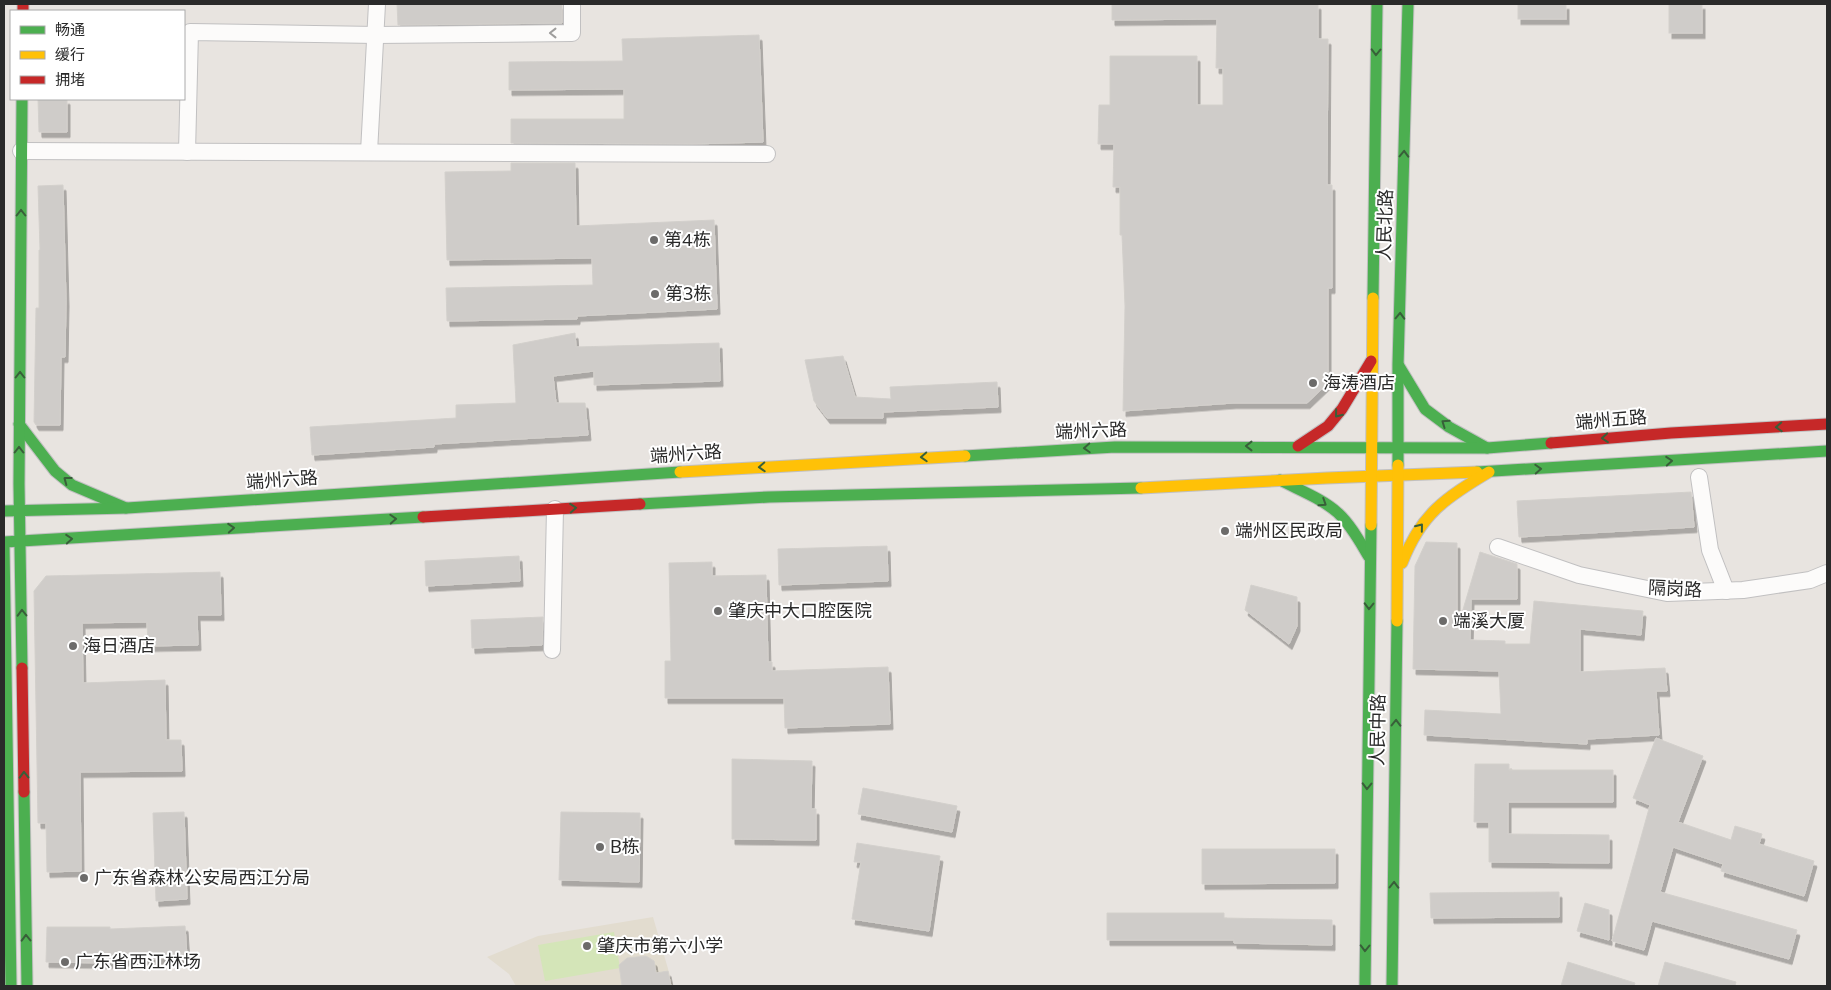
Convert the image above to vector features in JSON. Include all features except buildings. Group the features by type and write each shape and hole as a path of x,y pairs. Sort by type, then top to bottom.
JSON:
{"main road":[{"name":"人民北路","path":"1377,4 1373,358 1385,384 1398,447 1398,475"},
{"name":"人民北路","path":"1371,476 1371,446 1385,384 1398,365 1408,4"},
{"path":"22,100 20,541 27,986"},
{"path":"1298,446 1328,426 1342,409 1373,358"},
{"path":"1398,365 1425,409 1449,427 1487,448"},
{"path":"20,424 55,471 72,485 127,508"},
{"name":"端州五路","path":"1371,446 1487,448 1671,433 1827,424"},
{"name":"端州六路","path":"4,511 127,508 1114,447 1371,446"},
{"path":"4,542 769,497 1111,490 1280,480 1489,472 1827,451"},
{"path":"1398,570 1414,535 1432,513 1452,494 1489,472"},
{"name":"人民中路","path":"1392,986 1398,475"},
{"name":"人民中路","path":"1365,986 1371,476"},
{"path":"1280,480 1313,497 1338,513 1352,530 1369,557"},
{"path":"4,546 11,986"}],"street":[{"path":"369,152 377,4"},
{"path":"187,152 190,32 376,35 572,33 572,4"},
{"path":"21,151 767,154"},
{"path":"1699,477 1710,550 1726,591"},
{"path":"552,650 555,509"},
{"name":"隔岗路","path":"1498,548 1579,575 1667,593 1743,590 1810,580 1827,574"}],"shaded area":[{"name":"肇庆市第六小学","path":"653,917 673,986 516,986 509,974 487,957 538,936"}],"green space":[{"path":"614,932 620,968 545,981 538,945"}],"traffic: fast":[{"path":"1373,298 1377,4"},
{"path":"1398,465 1398,365 1408,4"},
{"path":"22,100 19,484 22,668"},
{"path":"1399,366 1425,409 1449,427 1487,448"},
{"path":"19,424 55,471 72,485 126,508"},
{"path":"965,456 1115,447 1487,448 1551,443"},
{"path":"1477,472 1827,451"},
{"path":"4,511 127,508 680,472"},
{"path":"1280,480 1317,499 1338,513 1351,528 1369,557"},
{"path":"640,504 769,497 1141,488"},
{"path":"4,542 423,517"},
{"path":"1365,986 1371,525"},
{"path":"4,546 11,986"},
{"path":"1392,986 1397,621"},
{"path":"24,792 27,986"}],"traffic: slow":[{"path":"1371,525 1373,298"},
{"path":"680,472 965,456"},
{"path":"1397,621 1398,465"},
{"path":"1141,488 1477,472"},
{"path":"1402,563 1417,532 1436,509 1447,499 1489,472"}],"traffic: jam":[{"path":"23,4 23,10"},
{"path":"1298,446 1328,426 1342,409 1371,361"},
{"path":"1551,443 1671,433 1827,424"},
{"path":"423,517 640,504"},
{"path":"22,668 24,792"}],"place":[{"name":"第4栋","path":"654,240"},
{"name":"第3栋","path":"655,294"},
{"name":"海涛酒店","path":"1313,383"},
{"name":"端州区民政局","path":"1225,531"},
{"name":"肇庆中大口腔医院","path":"718,611"},
{"name":"端溪大厦","path":"1443,621"},
{"name":"海日酒店","path":"73,646"},
{"name":"B栋","path":"600,847"},
{"name":"广东省森林公安局西江分局","path":"84,878"},
{"name":"肇庆市第六小学","path":"587,946"},
{"name":"广东省西江林场","path":"65,962"}]}
